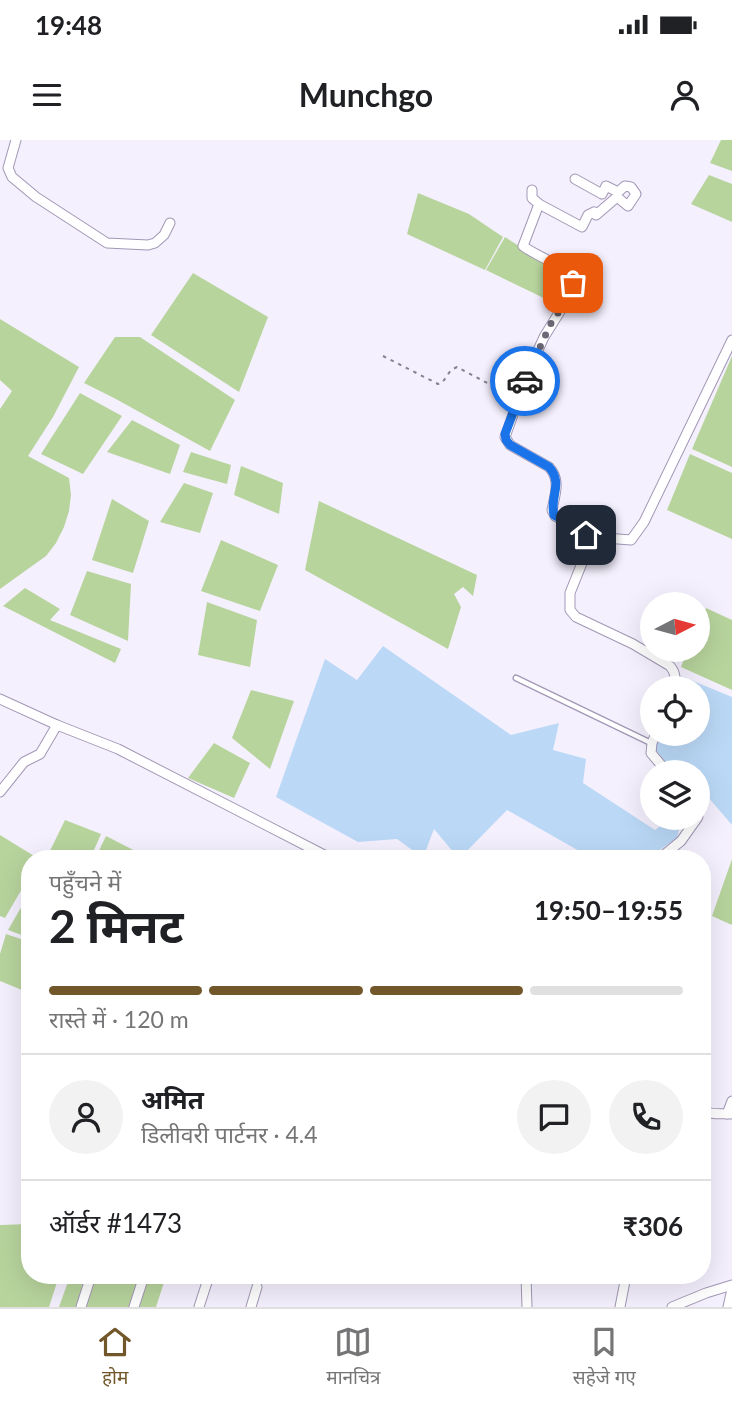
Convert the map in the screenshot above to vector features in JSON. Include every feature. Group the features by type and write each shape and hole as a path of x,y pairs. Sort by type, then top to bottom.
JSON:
{"street":[{"path":"16,140 8,168 12,177 36,197 107,243 148,245 160,240 170,223"},
{"path":"531,190 532,198 539,204 582,227 588,215 594,212 596,215 617,197 628,206 636,194 631,187 625,186 618,192 606,186 602,194 575,179"},
{"path":"539,204 523,246 562,269 570,278 573,287 544,337 505,434 510,445 549,467 554,473 557,483 552,510 554,515 580,529 588,538"},
{"path":"588,538 628,541 635,537 732,340"},
{"path":"588,538 570,593 570,610 576,617 665,662 675,676"},
{"path":"0,699 118,749 314,850"},
{"path":"0,792 25,761 40,754 57,725"},
{"path":"670,850 689,830"},
{"path":"711,1114 730,1114 732,1101"},
{"path":"82,1307 89,1284"},
{"path":"134,1307 141,1284"},
{"path":"199,1307 206,1284"},
{"path":"526,1284 527,1307"},
{"path":"620,1307 624,1284"},
{"path":"251,1307 257,1287"},
{"path":"672,1307 706,1293 732,1287 728,1307"}],"lane":[{"path":"516,678 640,737"}],"path":[{"path":"383,356 438,384 457,367 518,399"}],"green space":[{"path":"721,140 732,140 732,171 710,163"},
{"path":"709,175 732,184 732,222 691,204"},
{"path":"418,193 469,214 503,237 485,270 407,234"},
{"path":"505,237 566,276 556,304 486,270"},
{"path":"193,273 268,317 239,392 151,335"},
{"path":"0,319 79,367 53,417 28,456 69,478 71,495 64,527 46,556 0,589 0,409 12,391 0,380"},
{"path":"115,337 140,337 235,400 210,451 84,383"},
{"path":"732,356 732,467 692,449"},
{"path":"80,393 122,416 83,474 41,454"},
{"path":"132,420 180,445 170,474 107,452"},
{"path":"191,452 231,465 227,484 183,472"},
{"path":"690,454 732,473 732,539 667,510"},
{"path":"241,466 283,483 279,514 234,495"},
{"path":"184,483 213,493 200,533 160,522"},
{"path":"112,499 149,521 133,573 92,560"},
{"path":"319,501 477,575 473,596 463,587 454,594 461,607 448,649 305,570"},
{"path":"221,540 278,565 260,611 201,591"},
{"path":"87,571 131,584 128,641 70,615"},
{"path":"25,588 60,609 50,620 121,649 115,663 3,606"},
{"path":"207,602 257,620 250,667 198,655"},
{"path":"710,610 732,620 732,690 710,680 710,676 701,676 681,667 683,662 710,662"},
{"path":"251,690 294,701 270,769 232,738"},
{"path":"214,743 250,763 234,798 188,778"},
{"path":"65,820 101,834 94,850 50,850"},
{"path":"0,835 24,850 21,850 21,890 5,918 0,916"},
{"path":"106,836 133,850 99,850"},
{"path":"732,859 732,925 712,916"},
{"path":"21,908 21,935 8,930"},
{"path":"6,934 21,939 21,990 0,981 0,954"},
{"path":"21,1224 21,1284 56,1284 49,1307 0,1307 0,1225"},
{"path":"67,1284 163,1284 156,1307 59,1307"}],"water":[{"path":"383,646 511,735 559,723 553,750 586,759 583,783 640,820 640,830 679,830 677,838 659,850 577,850 507,810 468,850 452,850 434,829 426,850 412,850 397,839 358,842 276,797 325,659 357,680"},
{"path":"710,688 732,697 732,825 710,799 710,760 660,760 652,751 654,746 710,746"}],"way so far":[{"path":"525,381 550,325 572,292 573,283"}],"route":[{"path":"525,381 505,434 506,440 510,445 549,467 557,483 552,510 554,515 586,535"}]}
